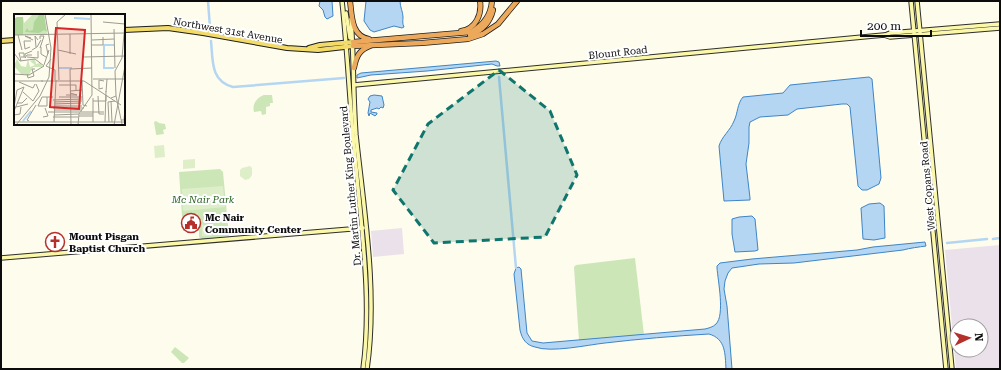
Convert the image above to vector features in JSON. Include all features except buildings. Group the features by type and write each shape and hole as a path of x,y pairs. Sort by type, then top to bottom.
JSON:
{"highway":[{"path":"349,1 354,28 356,32 364,38 374,42 411,43 468,39 477,36 498,24 518,1"},
{"path":"415,37 424,34 464,30 477,21 480,14 480,1"},
{"path":"411,43 422,40 473,35 488,23 493,11 493,1"},
{"path":"353,44 471,32 487,18 493,1"},
{"path":"354,68 361,51 374,42"}],"main road":[{"name":"Dr. Martin Luther King Boulevard","path":"349,1 353,44 357,156 360,169 364,228 367,297 366,368"},
{"name":"West Copans Road","path":"911,1 946,369"},
{"name":"West Copans Road","path":"917,1 952,369"},
{"name":"Dr. Martin Luther King Boulevard","path":"342,2 353,140 355,142 357,155 370,282 371,318 366,368"},
{"path":"342,2 345,7 350,40 353,44"},
{"name":"Blount Road","path":"354,85 884,35 890,37 920,32 1000,24"},
{"name":"Northwest 31st Avenue","path":"125,30 168,28 203,32 287,48 306,48 318,50 353,44"},
{"name":"Blount Road","path":"920,32 1000,28"},
{"path":"1,41 14,40"},
{"path":"1,258 364,228"}],"highlighted area":[{"path":"499,70 550,111 577,175 545,237 434,243 393,190 428,124"}],"shaded area":[{"path":"402,228 404,254 373,257 371,231"},
{"path":"1000,245 1000,369 956,369 955,358 989,358 989,318 951,318 945,250"}],"green space":[{"path":"272,95 273,103 270,103 270,106 266,107 266,114 262,115 261,111 254,112 254,104 261,96"},
{"path":"156,121 165,124 166,129 163,130 164,134 156,135 154,122"},
{"path":"164,145 165,157 155,158 154,146"},
{"path":"195,159 195,168 183,169 183,160"},
{"path":"250,166 252,168 252,175 249,179 245,180 240,176 240,170"},
{"name":"Mc Nair Park","path":"220,169 223,172 229,236 202,239 199,237 199,231 183,231 179,172"},
{"path":"223,186 225,207 183,211 182,189"},
{"path":"202,225 211,225 212,236 202,236"},
{"path":"635,258 644,335 579,341 574,267 576,265"},
{"path":"175,347 189,358 184,363 182,363 171,352"}],"water":[{"path":"320,1 332,1 333,16 327,19 325,17 323,10 319,6"},
{"path":"366,1 400,1 404,27 394,26 374,32 370,30 364,21"},
{"path":"496,61 499,62 500,66 492,64 371,75 357,78 357,75 361,73"},
{"path":"869,77 872,79 881,178 879,184 867,190 862,190 858,186 850,107 847,104 842,104 797,109 788,115 760,117 750,122 746,164 750,200 724,201 719,146 732,125 743,97 783,93 790,85"},
{"path":"370,96 382,96 384,105 383,108 381,107 379,109 377,108 371,110 371,112 377,114 375,116 370,113 369,116 368,113 370,102 368,99"},
{"path":"880,203 884,206 885,238 874,240 863,239 861,208 869,204"},
{"path":"752,216 755,219 758,250 735,252 732,234 732,219"},
{"path":"925,242 926,246 903,250 794,263 759,264 732,268 728,273 724,289 727,306 732,369 726,369 725,353 722,343 715,336 709,334 644,339 569,348 542,349 529,345 523,339 520,330 514,274 516,268 519,267 521,269 527,333 532,341 543,343 705,329 712,327 719,320 721,306 717,268 720,263"}],"waterway":[{"path":"208,1 210,28"},
{"path":"211,41 216,75 220,80 233,87 344,78"},
{"path":"499,77 516,268"},
{"path":"993,239 1000,238"},
{"path":"947,243 987,239"}],"place":[{"name":"Mc Nair Community Center","path":"191,223"},
{"name":"Mount Pisgan Baptist Church","path":"55,242"}]}
